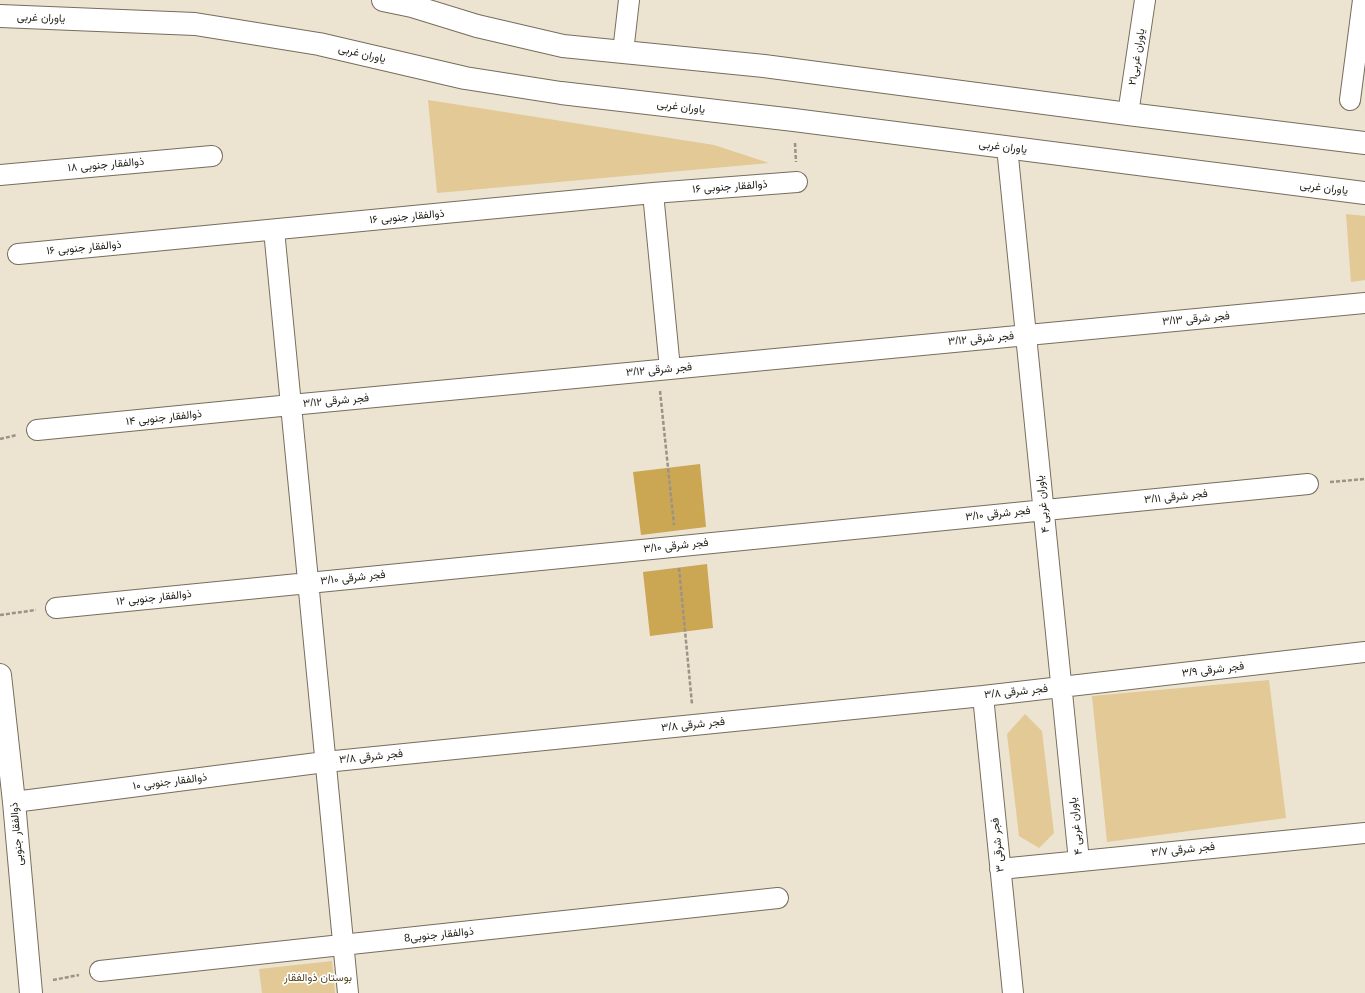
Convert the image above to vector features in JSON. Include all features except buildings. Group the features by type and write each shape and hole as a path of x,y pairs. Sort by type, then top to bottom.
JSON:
{"main road":[{"path":"383,0 412,6 430,5 477,26 564,46 764,66 1128,114 1365,143"},
{"name":"یاوران غربی","path":"0,16 196,24 319,44 465,78 561,93 794,120 1365,193"},
{"path":"0,32 44,18"},
{"name":"ذوالفقار جنوبی","path":"0,675 14,802 31,988"}],"street":[{"path":"623,52 629,0"},
{"name":"یاوران غربی۲۱","path":"1128,114 1145,0"},
{"path":"1350,100 1363,0"},
{"name":"۴ یاوران غربی","path":"1007,147 1079,861"},
{"name":"۱۸ ذوالفقار جنوبی","path":"0,175 212,156"},
{"name":"۱۶ ذوالفقار جنوبی","path":"18,254 653,193 797,182"},
{"path":"653,193 664,370"},
{"path":"274,230 348,993"},
{"name":"۳/۱۳ فجر شرقی","path":"1026,335 1365,303"},
{"name":"۳/۱۲ فجر شرقی","path":"291,405 1026,335"},
{"name":"۱۴ ذوالفقار جنوبی","path":"37,430 291,405"},
{"name":"۳/۱۱ فجر شرقی","path":"1044,510 1308,484"},
{"name":"۳/۱۰ فجر شرقی","path":"308,583 1044,510"},
{"name":"۱۲ ذوالفقار جنوبی","path":"56,608 308,583"},
{"name":"۳/۹ فجر شرقی","path":"1061,687 1365,652"},
{"name":"۳/۸ فجر شرقی","path":"325,762 1061,687"},
{"name":"۳ فجر شرقی","path":"983,696 1013,993"},
{"name":"۱۰ ذوالفقار جنوبی","path":"14,802 325,762"},
{"name":"۳/۷ فجر شرقی","path":"1000,869 1365,832"},
{"name":"8ذوالفقار جنوبی","path":"100,972 778,898"}],"path":[{"path":"794,120 797,182"},
{"path":"664,370 677,546 694,725"},
{"path":"1308,484 1365,479"},
{"path":"0,615 56,608"},
{"path":"31,988 100,972"}],"green space":[{"path":"428,100 714,145 769,163 437,193"},
{"path":"1346,214 1365,216 1365,280 1351,282"},
{"path":"1269,680 1286,818 1107,842 1092,696"},
{"path":"1025,714 1042,731 1054,833 1039,848 1019,836 1007,734"},
{"name":"بوستان ذوالفقار","path":"332,961 335,993 262,993 259,969"}],"shaded area":[{"path":"700,464 706,527 641,535 633,472"},
{"path":"707,564 713,628 650,636 643,572"}]}
